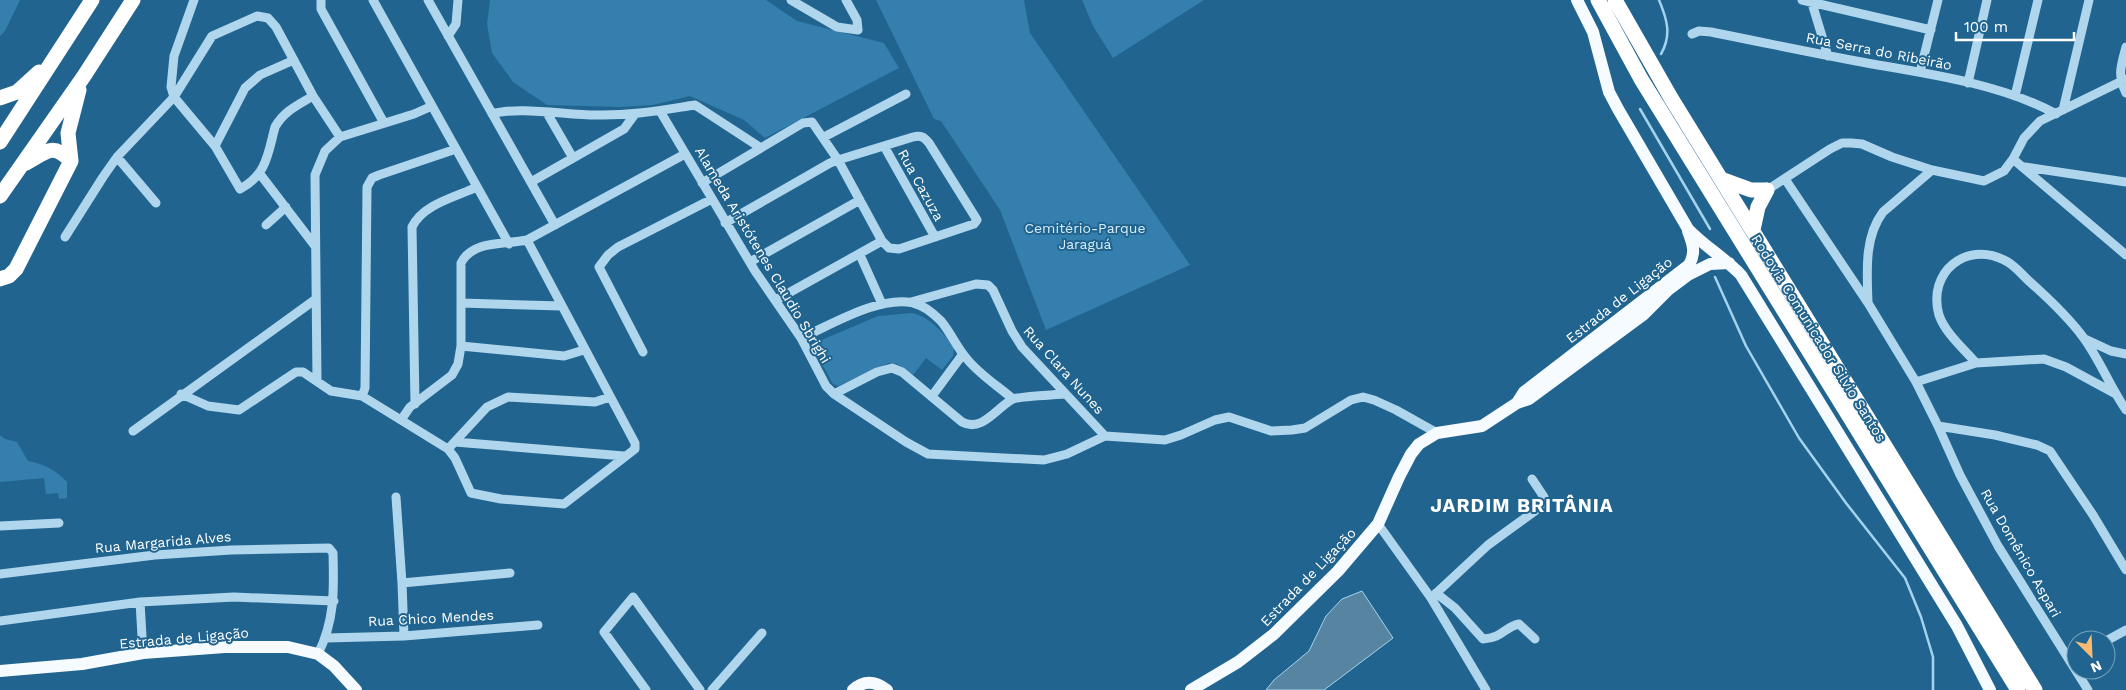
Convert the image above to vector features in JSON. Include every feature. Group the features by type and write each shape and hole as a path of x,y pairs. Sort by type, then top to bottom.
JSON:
{"highway":[{"path":"0,142 92,0"},
{"path":"0,196 84,76 133,0"},
{"name":"Rodovia Comunicador Silvio Santos","path":"1598,0 1641,79 2018,690"},
{"name":"Rodovia Comunicador Silvio Santos","path":"1615,0 1671,98 2036,690"},
{"path":"0,98 17,92 56,56"},
{"path":"0,279 10,276 16,269 71,161 68,133 84,76"},
{"path":"22,165 55,150 62,152 71,161"},
{"path":"1721,178 1750,190 1767,190 1758,207 1753,230"}],"main road":[{"path":"1577,0 1593,32 1610,92 1618,109 1688,228 1702,243 1730,264 1741,275 1957,626 1990,690"},
{"name":"Estrada de Ligação","path":"1516,403 1530,387 1689,265 1694,258 1694,250 1688,228"},
{"name":"Estrada de Ligação","path":"1191,690 1238,662 1274,634 1338,571 1378,524 1411,454 1419,444 1437,433 1482,426 1516,403 1529,399 1643,315 1668,290 1688,275 1710,264 1730,264"},
{"name":"Estrada de Ligação","path":"0,671 82,664 143,653 225,646 288,647 318,654 334,666 356,690"},
{"path":"853,690 866,682 877,684 887,690"}],"street":[{"path":"194,0 174,56 171,86 174,97 215,146 240,189 250,184 260,174 278,121 288,111 313,96"},
{"path":"321,0 321,9 384,123"},
{"path":"373,0 509,244"},
{"path":"428,0 555,225"},
{"path":"448,36 456,24 458,0"},
{"path":"791,0 837,27 858,30 857,20 846,0"},
{"path":"1802,0 1931,30"},
{"path":"1920,72 1938,0"},
{"path":"1968,84 1987,0"},
{"path":"2015,96 2038,0"},
{"path":"2059,112 2089,0"},
{"path":"1811,1 1828,56"},
{"path":"65,237 117,157 174,97 212,36 256,16 268,18 294,60 313,96 340,137"},
{"name":"Rua Serra do Ribeirão","path":"1692,34 1699,31 1711,32 1828,56 1920,72 2015,96 2059,112"},
{"path":"2126,47 2123,80 2126,93"},
{"path":"215,146 245,88 260,76 294,60"},
{"path":"1767,190 1830,149 1842,144 1851,143 1862,144 1892,157 1932,170 1984,181 2004,171 2024,138 2040,121 2123,80"},
{"path":"824,137 906,94"},
{"path":"492,114 510,111 635,114 695,105 761,148"},
{"path":"317,380 315,174 325,151 340,137 414,114 432,106"},
{"name":"Alameda Aristótenes Claudio Sbrighi","path":"660,111 750,262 801,338 826,386 834,394 906,442 928,454 1044,460 1068,454 1105,436 1165,440 1215,420 1228,417 1271,431 1292,430 1305,428 1351,400 1363,398 1382,403 1437,433"},
{"path":"547,113 573,158"},
{"path":"531,182 624,129 635,114"},
{"path":"702,183 803,123 812,122 838,160 882,242 889,248 896,249 935,237 976,223 977,218 926,139 921,136 838,160 815,171 726,223"},
{"name":"Rua Cazuza","path":"884,146 935,237"},
{"path":"362,396 366,388 367,187 372,178 378,174 456,148"},
{"path":"401,420 415,404 452,375 458,364 461,346 461,263 466,256 482,246 509,244 527,240 685,154"},
{"path":"117,157 156,203"},
{"path":"2013,159 2126,255"},
{"path":"2024,167 2126,182"},
{"path":"1868,303 1867,279 1870,241 1877,220 1883,212 1932,170"},
{"path":"260,174 315,246"},
{"name":"Rua Domênico Aspari","path":"1785,179 1868,303 1916,382 1960,475 1998,546 2066,651"},
{"path":"415,404 412,227 418,217 427,210 477,187"},
{"path":"642,352 598,267 608,255 618,248 712,200"},
{"path":"750,262 860,200"},
{"path":"266,225 286,207"},
{"path":"182,394 208,406 238,410 296,372 303,372 331,391 362,396 448,449 455,458 471,493 501,499 564,504 624,456 635,450 636,443 584,350 527,240"},
{"path":"776,300 882,242"},
{"path":"1976,363 1947,329 1940,317 1937,305 1939,282 1944,271 1955,262 1970,256 1989,254 2006,260 2046,297 2084,339 2126,410"},
{"path":"860,255 882,304"},
{"name":"Rua Clara Nunes","path":"911,302 976,284 988,284 993,290 1017,340 1064,394 1105,436"},
{"path":"133,431 316,299"},
{"path":"801,338 882,304 911,302 930,312 942,322 963,354 978,371 1013,399"},
{"path":"461,303 561,306"},
{"path":"2084,339 2126,354"},
{"path":"461,346 564,356 584,350"},
{"path":"932,396 963,354"},
{"path":"1916,382 1976,363 2044,359 2080,374 2115,394"},
{"path":"834,394 877,372 892,368 902,372 962,422 971,425 993,415 1013,399 1064,394"},
{"path":"448,449 487,407 508,397 595,402 610,397"},
{"path":"1938,426 1995,435 2037,445 2050,451 2093,515 2126,570"},
{"path":"455,442 624,456"},
{"path":"1434,595 1488,545 1540,508 1544,496 1532,479"},
{"path":"396,498 404,636"},
{"path":"0,526 59,523"},
{"path":"1378,524 1434,595 1486,690"},
{"name":"Rua Margarida Alves","path":"0,574 155,555 231,550 328,548 333,553 334,602"},
{"path":"402,583 510,573"},
{"path":"1434,595 1455,608 1483,640 1494,639 1512,625 1519,624 1535,639"},
{"path":"0,621 140,602 234,597 334,602 326,638 318,654"},
{"path":"646,690 604,632 633,597 700,690"},
{"path":"140,602 143,653"},
{"name":"Rua Chico Mendes","path":"326,638 404,636 538,625"},
{"path":"712,690 762,633"}],"green space":[{"path":"0,0 20,0 5,31 0,36"},
{"path":"490,0 766,0 797,21 884,43 899,68 765,138 744,120 690,96 653,105 621,107 547,105 513,82 492,53 487,24"},
{"name":"Cemitério-Parque Jaraguá","path":"876,0 1024,0 1030,33 1190,265 1046,330 1000,210 941,121 934,119"},
{"path":"1082,0 1204,0 1113,58 1093,26"},
{"path":"912,313 936,326 954,348 953,356 942,370 926,358 913,375 897,364 889,363 838,386 833,384 813,348 817,342 878,316"},
{"path":"0,435 5,439 17,442 28,461 49,468 59,474 67,482 67,498 59,499 58,493 46,494 44,478 0,482"}],"shaded area":[{"path":"1362,591 1393,638 1324,690 1266,690 1274,680 1309,651 1326,616 1342,599"}],"waterway":[{"path":"1659,0 1667,27 1666,40 1661,54"},
{"path":"1640,109 1710,229"},
{"path":"1715,277 1746,346 1799,438 1846,503 1905,578 1921,617 1933,657 1933,690"}],"district":[{"name":"JARDIM BRITÂNIA","path":"1522,505"}]}
